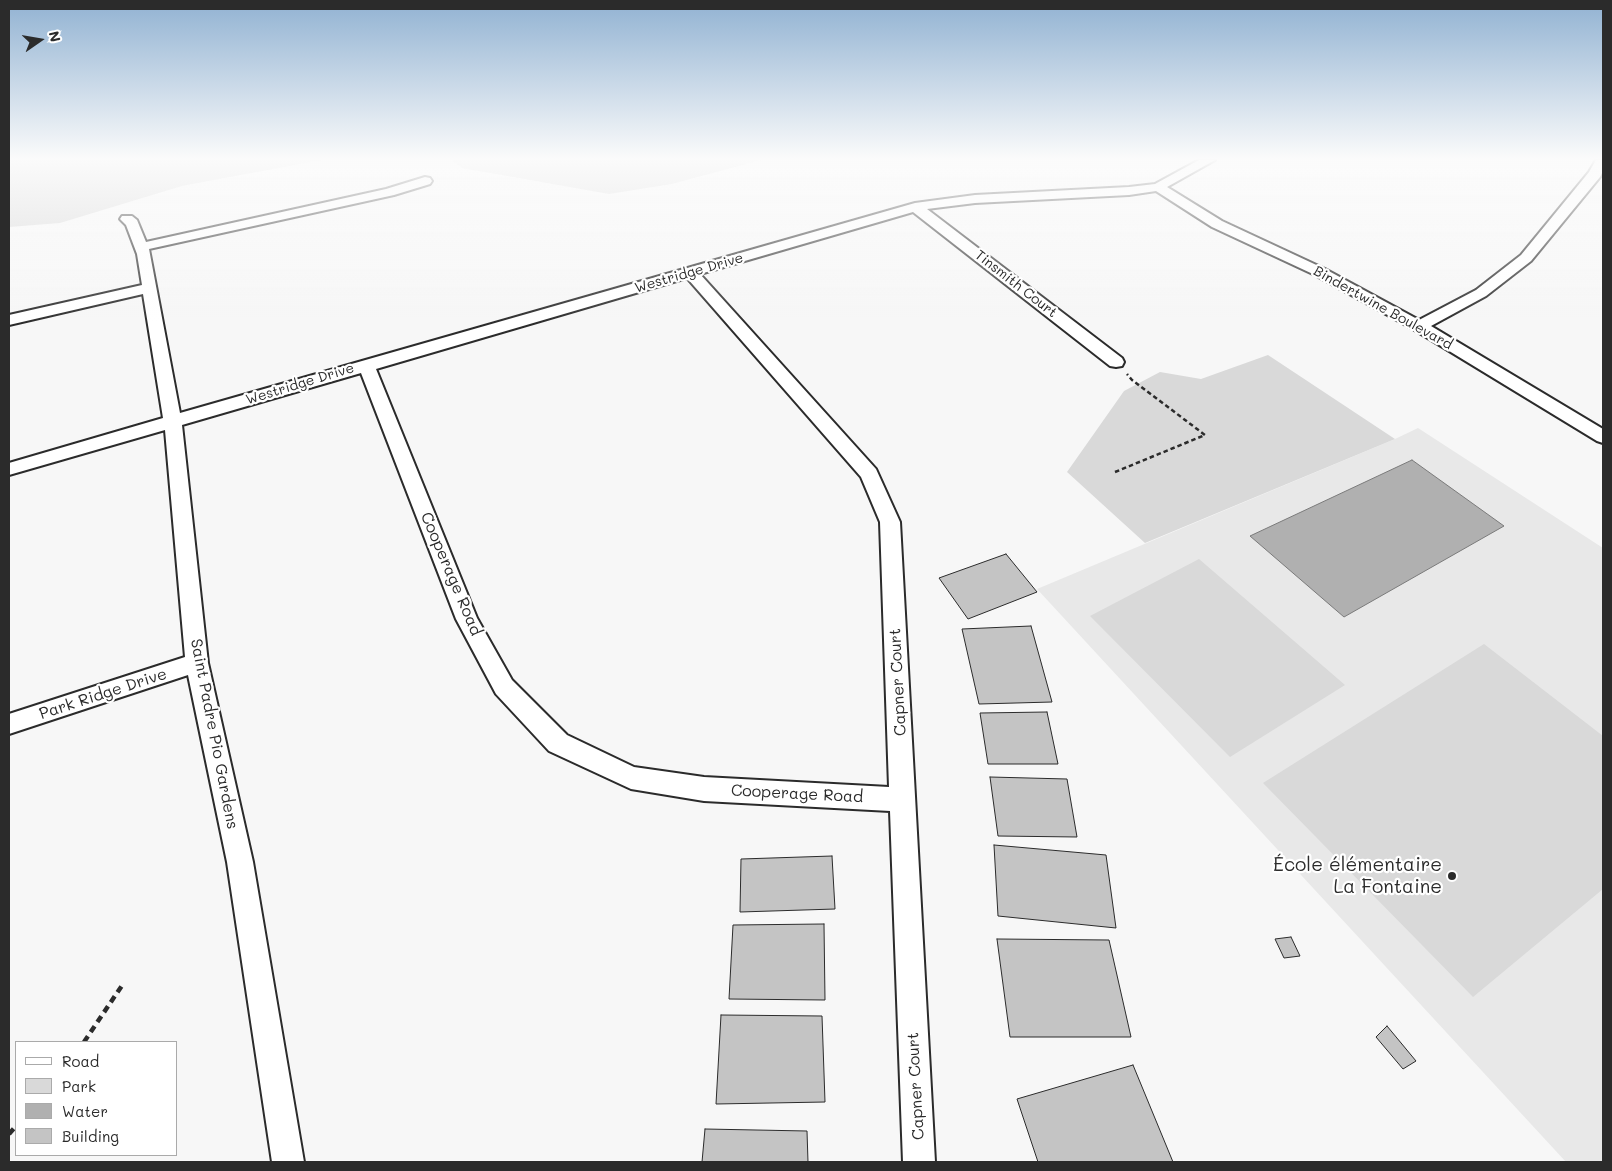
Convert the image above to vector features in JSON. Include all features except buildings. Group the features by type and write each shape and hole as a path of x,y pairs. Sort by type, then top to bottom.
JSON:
{"street":[{"path":"141,246 286,215"},
{"name":"Westridge Drive","path":"9,469 889,215"},
{"name":"Tinsmith Court","path":"925,215 1116,362"},
{"name":"Bindertwine Boulevard","path":"1202,215 1217,224 1320,272 1419,326 1603,437"},
{"path":"1419,326 1481,293 1526,258 1562,215"},
{"name":"Saint Padre Pio Gardens","path":"127,219 132,223 141,246 173,422 197,664 240,862 288,1162"},
{"name":"Capner Court","path":"691,273 869,474 890,522 919,1162"},
{"path":"9,320 150,288"},
{"name":"Cooperage Road","path":"366,365 467,618 504,687 558,743 632,778 704,789 903,800"},
{"name":"Park Ridge Drive","path":"9,724 197,664"}],"path":[{"path":"1115,472 1205,435 1132,380 1116,362"},
{"path":"85,1041 123,984"}],"shaded area":[{"name":"École élémentaire La Fontaine","path":"1418,428 1603,548 1603,1162 1566,1162 1037,589"}],"green space":[{"path":"9,215 88,215 60,223 9,227"},
{"path":"1268,355 1395,439 1145,543 1067,472 1124,391 1160,372 1201,379"},
{"path":"1199,559 1345,685 1230,757 1090,616"},
{"path":"1484,644 1603,736 1603,889 1473,997 1263,783"}],"water":[{"path":"1412,460 1504,526 1344,617 1250,536"}],"place":[{"name":"École élémentaire La Fontaine","path":"1452,876"}]}
